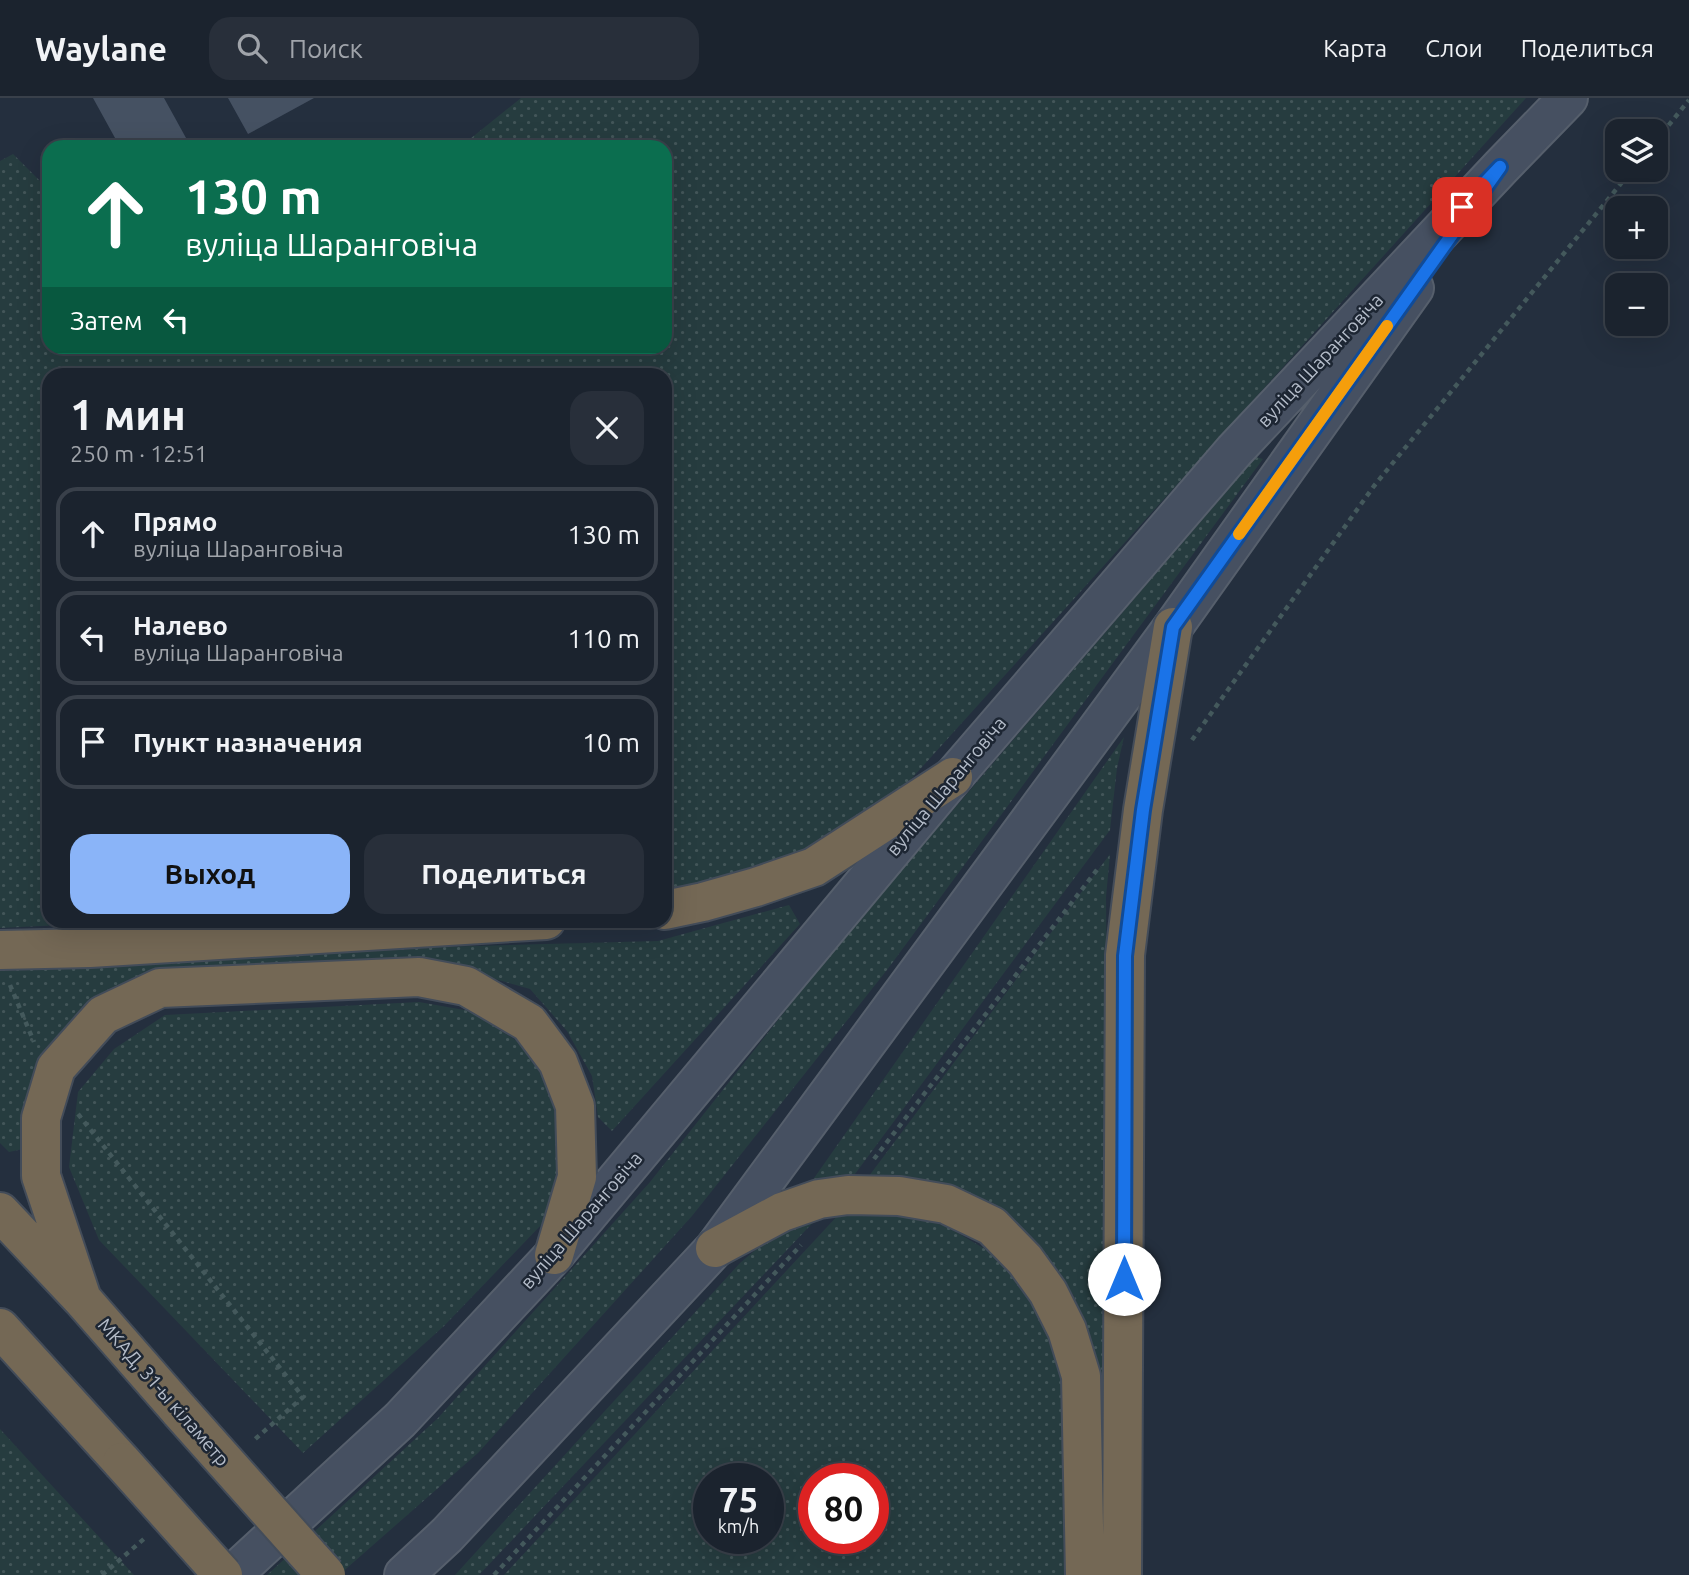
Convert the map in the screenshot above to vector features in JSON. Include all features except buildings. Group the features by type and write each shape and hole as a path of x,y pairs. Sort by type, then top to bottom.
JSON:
{"highway":[{"path":"1122,1575 1125,956 1143,810 1173,627"},
{"path":"672,908 743,891 814,867 953,777"},
{"path":"4,965 104,947 415,928"},
{"path":"82,1299 41,1176 41,1118 56,1068 103,1015 160,988 419,976 466,986 529,1023 558,1062 575,1106 577,1177 554,1255"},
{"path":"715,1248 782,1212 819,1199 848,1195 899,1196 946,1204 992,1226 1025,1260 1048,1292 1067,1330 1081,1376 1086,1575"},
{"name":"МКАД, 31-ы кіламетр","path":"0,1212 82,1299 326,1575"},
{"path":"0,1328 223,1575"}],"street":[{"path":"1500,167 1568,98"},
{"name":"вуліца Шаранговіча","path":"404,1575 447,1535 715,1248 1173,627 1500,167"},
{"name":"вуліца Шаранговіча","path":"232,1575 400,1420 554,1255 953,777 1234,451 1500,167"}],"path":[{"path":"1668,126 1689,100"},
{"path":"1189,744 1374,486 1622,182"},
{"path":"874,1159 1102,862"},
{"path":"4,965 51,1083 97,1135 303,1397 243,1450"},
{"path":"494,1575 802,1245"},
{"path":"102,1575 153,1531"}],"green space":[{"path":"521,98 1526,98 895,797 823,845 760,874 672,891 672,368 42,368 42,926 0,928 0,161 13,154 42,183 42,354 672,354 672,140 469,140"},
{"path":"1256,457 1263,459 887,970 692,1216 478,1453 339,1575 267,1575 438,1418 650,1182 838,944"},
{"path":"1124,737 1117,768 1110,830 855,1174 812,1181"},
{"path":"1110,854 1106,897 1112,1575 1096,1575 1086,1329 1074,1296 1038,1244 1015,1223 946,1186 915,1178 869,1176"},
{"path":"789,905 800,924 612,1131 598,1117 592,1076 567,1031 530,989 445,965 92,1007 23,1149 9,1152 0,1143 0,969 400,948 658,941"},
{"path":"419,1002 470,1011 525,1046 552,1094 561,1153 544,1222 444,1326 303,1453 99,1240 69,1167 78,1092 114,1049 165,1015"},
{"path":"822,1213 479,1575 455,1575 740,1263 768,1239"},
{"path":"840,1213 914,1215 949,1228 992,1253 1016,1276 1043,1313 1066,1378 1069,1575 504,1575"},
{"path":"0,1429 134,1575 0,1575"}],"slow traffic":[{"path":"1239,534 1387,326"}],"route":[{"path":"1124,1279 1125,956 1143,810 1173,627 1500,167 1462,207"}]}
